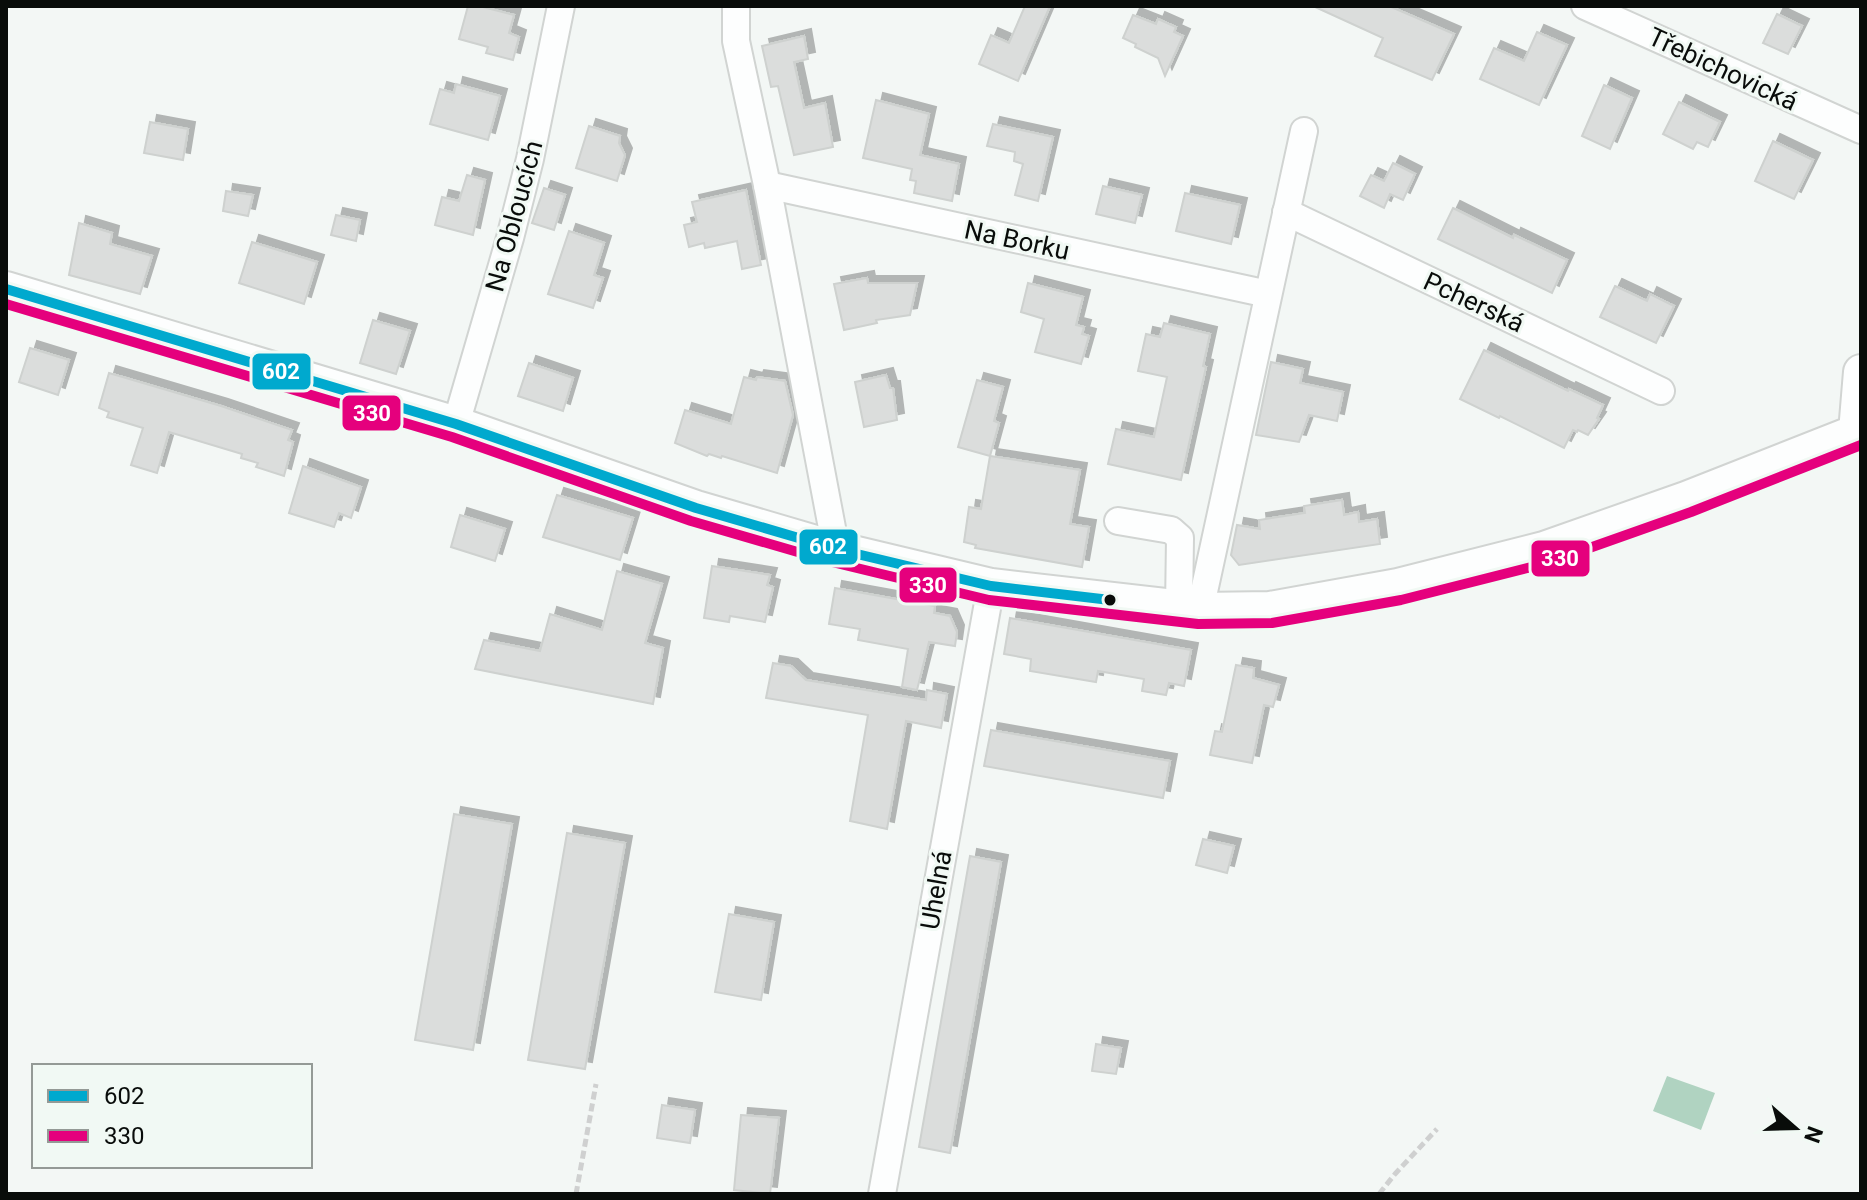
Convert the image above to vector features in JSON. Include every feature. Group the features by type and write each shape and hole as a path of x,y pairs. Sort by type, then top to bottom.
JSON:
{"main road":[{"path":"6,289 456,424 696,508 836,549 991,586 1190,609 1270,609 1384,589 1544,549 1686,499 1858,433 1861,372"}],"street":[{"name":"Na Obloucích","path":"456,424 517,212 561,6"},
{"path":"736,6 736,41 767,185 836,549"},
{"name":"Třebichovická","path":"1585,6 1861,130"},
{"path":"1190,609 1268,294 1304,131"},
{"name":"Na Borku","path":"767,185 1268,294"},
{"name":"Pcherská","path":"1286,212 1661,391"},
{"path":"1118,521 1171,530 1180,538 1190,609"},
{"name":"Uhelná","path":"882,1194 991,586"}],"path":[{"path":"576,1194 596,1084"},
{"path":"1379,1194 1437,1129"}],"shaded area":[{"path":"1667,1076 1715,1093 1701,1130 1653,1111"}],"building":[{"path":"468,6 514,15 509,33 519,37 513,60 486,53 488,47 459,39"},
{"path":"1025,6 1050,6 1018,81 979,64 991,35 1009,43"},
{"path":"1313,6 1389,6 1454,34 1432,80 1375,56 1383,38"},
{"path":"1777,14 1802,26 1788,54 1763,43"},
{"path":"1133,15 1156,24 1158,19 1176,27 1174,32 1183,36 1165,76 1158,58 1123,38"},
{"path":"1537,32 1567,45 1539,105 1480,79 1494,48 1524,61"},
{"path":"804,36 808,59 794,62 804,108 825,103 833,147 794,155 778,86 771,87 762,46"},
{"path":"456,84 500,96 488,140 430,124 440,89 454,93"},
{"path":"1604,85 1632,98 1610,149 1582,136"},
{"path":"876,100 929,114 920,155 959,164 952,201 914,193 916,181 910,180 912,169 863,158"},
{"path":"1679,102 1720,122 1708,147 1697,142 1693,149 1663,134"},
{"path":"150,122 188,129 183,160 144,153"},
{"path":"993,124 1053,137 1038,201 1015,195 1023,164 1014,161 1015,152 987,146"},
{"path":"589,126 620,136 619,143 625,155 617,181 576,168"},
{"path":"1773,141 1813,160 1794,199 1755,181"},
{"path":"1393,163 1415,174 1403,200 1390,194 1384,208 1360,196 1371,175 1384,181"},
{"path":"467,175 485,180 473,235 435,225 442,197 459,201"},
{"path":"1103,186 1142,195 1135,223 1096,214"},
{"path":"544,188 565,195 554,230 532,223"},
{"path":"746,190 761,265 742,269 737,241 705,248 704,243 689,247 684,225 697,222 692,202"},
{"path":"226,191 253,195 248,216 223,211"},
{"path":"1185,193 1240,205 1231,244 1176,231"},
{"path":"1453,208 1567,260 1552,293 1438,239"},
{"path":"336,215 360,220 356,241 331,235"},
{"path":"79,223 112,233 110,244 152,256 140,294 69,275"},
{"path":"569,231 604,243 594,275 603,278 593,308 548,294"},
{"path":"252,242 317,262 304,304 239,283"},
{"path":"867,278 868,283 917,283 910,315 876,320 877,323 844,330 834,284"},
{"path":"1028,283 1083,297 1076,325 1084,327 1082,334 1089,336 1081,364 1035,352 1044,319 1021,312"},
{"path":"1615,286 1647,301 1650,294 1674,306 1656,343 1600,317"},
{"path":"373,320 410,331 396,374 360,363"},
{"path":"1164,323 1210,334 1203,366 1206,367 1181,480 1108,464 1116,429 1154,437 1167,377 1138,371 1146,334 1160,337"},
{"path":"30,348 69,360 58,395 19,382"},
{"path":"1484,350 1603,405 1599,419 1588,435 1573,430 1564,448 1460,399"},
{"path":"1271,362 1303,369 1300,383 1343,392 1337,421 1309,415 1299,442 1256,435"},
{"path":"529,363 573,378 563,411 518,396"},
{"path":"109,373 292,430 288,440 293,442 284,476 256,467 258,463 241,458 242,454 169,432 157,473 131,465 143,428 107,417 109,412 99,408"},
{"path":"886,375 890,388 893,388 897,420 864,427 855,382"},
{"path":"744,377 785,381 793,415 777,473 722,456 707,456 675,443 685,410 731,424"},
{"path":"977,380 1003,387 994,421 999,423 990,456 958,447"},
{"path":"990,456 1080,470 1070,524 1089,527 1082,567 975,548 976,545 964,542 969,507 981,509"},
{"path":"303,466 361,487 351,518 339,513 334,527 289,513"},
{"path":"557,495 633,518 620,560 543,537"},
{"path":"1342,500 1344,515 1358,512 1359,522 1377,519 1380,544 1239,565 1231,555 1237,525 1260,529 1259,520 1305,513 1304,506"},
{"path":"460,515 505,529 495,561 451,547"},
{"path":"712,566 770,575 767,585 773,587 765,622 730,616 729,622 704,618"},
{"path":"617,571 662,584 645,643 663,648 653,704 475,669 484,640 540,651 550,614 602,630"},
{"path":"835,588 935,606 934,613 950,616 957,632 955,646 929,642 917,690 902,687 908,649 858,640 860,629 829,624"},
{"path":"1010,618 1191,650 1184,686 1169,683 1166,695 1142,691 1144,679 1098,671 1096,682 1030,671 1031,659 1004,654"},
{"path":"773,663 791,666 806,680 926,700 927,690 947,694 941,728 906,721 887,829 850,821 868,715 766,698"},
{"path":"1236,665 1254,668 1253,678 1279,685 1273,707 1264,705 1252,763 1210,755 1215,731 1222,732"},
{"path":"991,730 1170,761 1163,798 984,766"},
{"path":"454,814 512,824 473,1050 415,1040"},
{"path":"567,833 625,843 585,1069 528,1060"},
{"path":"1203,839 1234,846 1227,873 1196,865"},
{"path":"970,856 1001,862 950,1153 919,1147"},
{"path":"729,914 774,922 761,1000 715,992"},
{"path":"1096,1044 1121,1048 1116,1074 1092,1071"},
{"path":"662,1105 695,1110 690,1143 657,1138"},
{"path":"741,1115 779,1118 770,1194 734,1190"}],"transit line":[{"name":"602","path":"6,289 456,424 696,508 836,549 991,586 1110,600"},
{"name":"330","path":"6,304 452,437 691,521 832,562 989,600 1198,624 1272,623 1401,600 1547,563 1691,512 1861,445"}]}
